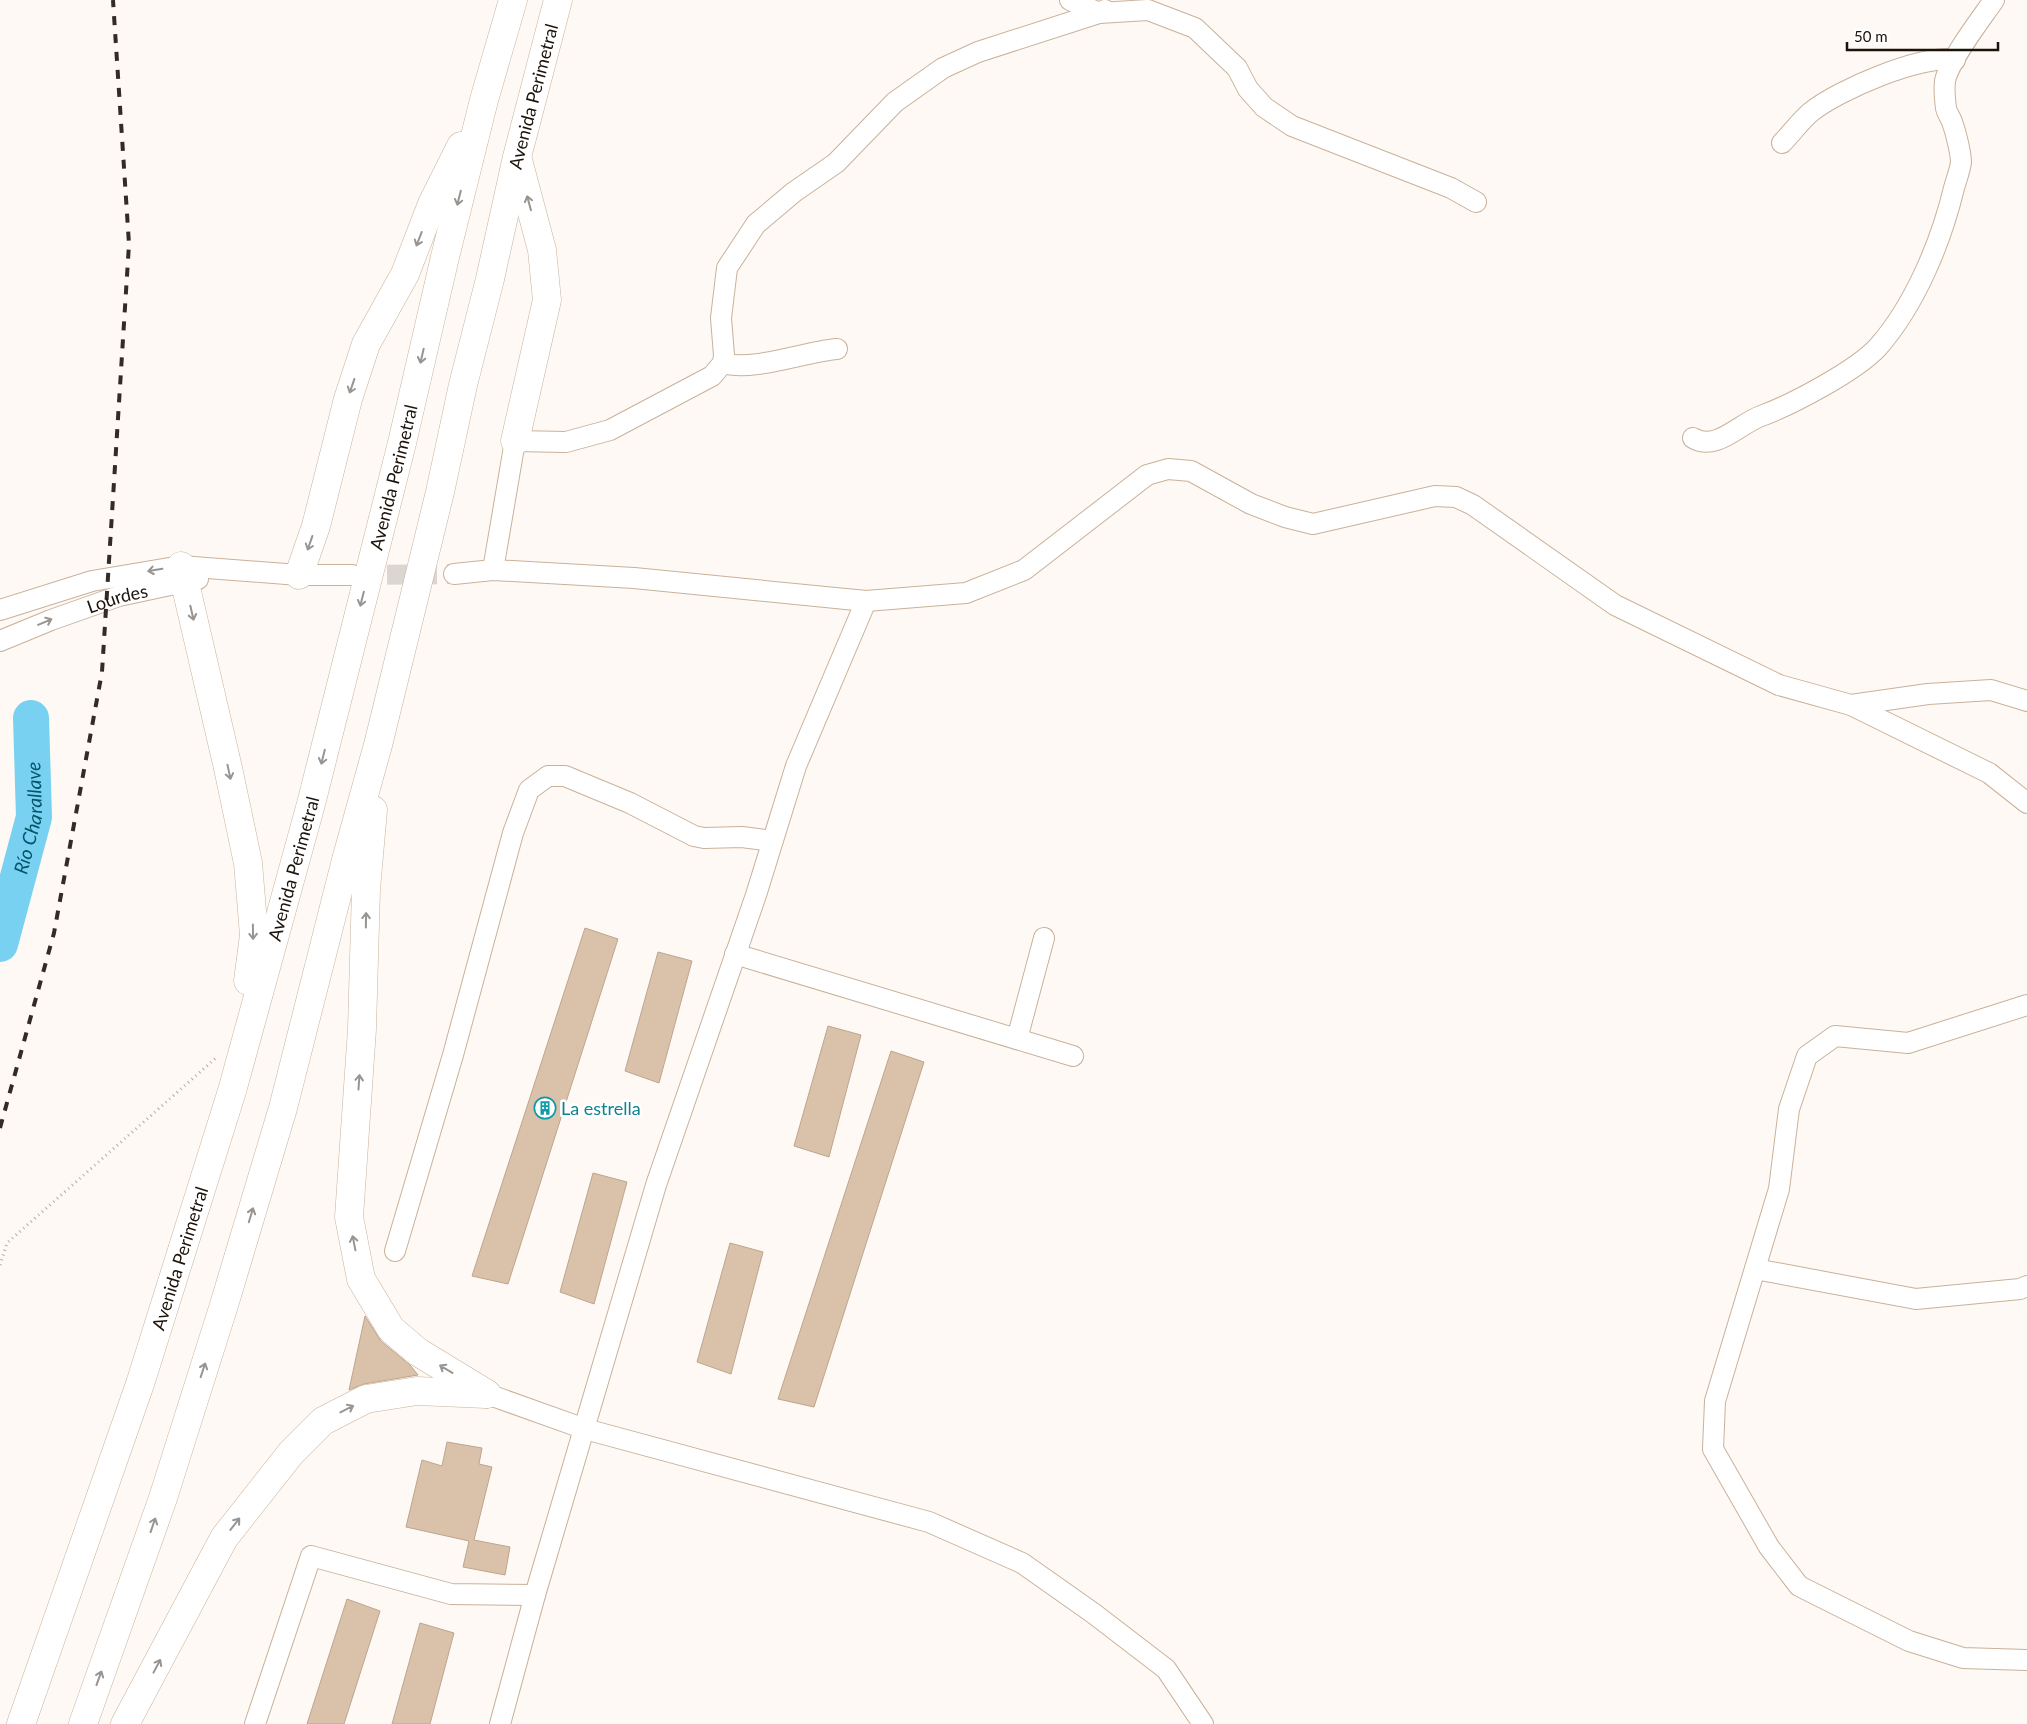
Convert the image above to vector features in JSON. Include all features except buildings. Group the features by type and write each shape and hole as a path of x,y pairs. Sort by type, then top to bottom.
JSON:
{"highway":[{"path":"500,50 501,0"},
{"name":"Avenida Perimetral","path":"21,1724 140,1384 232,1091 311,804 402,443 484,100 513,0"},
{"name":"Avenida Perimetral","path":"82,1724 163,1498 283,1108 346,860 378,745 440,492 463,385 517,157 558,0"},
{"path":"298,575 316,526 348,399 366,344 405,274 432,204 484,100"},
{"path":"515,441 541,335 547,300 542,250 517,157"},
{"path":"494,257 506,243 526,240 542,250"},
{"path":"182,574 248,863 254,935 232,1091"},
{"path":"378,745 366,889 362,1029 349,1217 360,1279 391,1329 418,1352 487,1394"},
{"path":"125,1724 224,1538 291,1454 323,1422 366,1399 417,1391 487,1394"}],"street":[{"path":"1070,0 1148,10 1196,28 1236,68 1248,89 1264,107 1292,126 1451,188 1476,202"},
{"path":"493,570 515,441 566,442 610,430 700,383 718,371 723,363 725,344 721,318 727,268 756,224 794,192 836,164 894,102 943,68 978,52 1106,6 1130,0"},
{"path":"1692,438 1698,441 1709,442 1718,440 1755,418 1778,410 1854,367 1877,347 1908,306 1936,248 1949,210 1961,161 1953,125 1946,109 1945,81 1955,60 1994,0"},
{"path":"1782,143 1811,112 1850,90 1897,69 1937,59 1955,60"},
{"path":"723,363 734,366 757,364 815,351 837,349"},
{"path":"454,574 493,570 634,578 866,601 966,593 1024,570 1147,476 1168,469 1191,471 1250,504 1285,517 1313,524 1435,496 1456,497 1473,505 1615,605 1779,685 1851,705 1989,773 2027,803"},
{"path":"0,610 92,581 239,570 298,575 352,575"},
{"name":"Lourdes","path":"0,641 51,620 182,574"},
{"path":"500,1724 535,1595 656,1185 735,954 796,766 866,601"},
{"path":"1851,705 1928,694 1991,690 2027,701"},
{"path":"395,1252 453,1055 514,833 529,790 548,776 566,776 630,803 694,836 704,838 742,837 772,841"},
{"path":"1017,1039 1044,938"},
{"path":"735,954 1073,1056"},
{"path":"2027,1005 1908,1043 1835,1036 1807,1056 1789,1109 1779,1190 1716,1401 1714,1449 1769,1547 1799,1586 1909,1641 1963,1658 2027,1660"},
{"path":"1755,1269 1916,1299 2027,1286"},
{"path":"487,1394 585,1429 929,1522 1022,1563 1094,1613 1166,1669 1203,1724"},
{"path":"255,1724 311,1556 451,1594 535,1595"}],"path":[{"path":"0,1265 7,1243 240,1036"}],"waterway":[{"name":"Río Charallave","path":"0,944 34,817 31,718"}],"tunnel":[{"path":"357,575 454,574"}],"railway":[{"path":"0,1128 54,933 102,672 129,244 113,0"}],"place":[{"name":"La estrella","path":"545,1108"}]}
